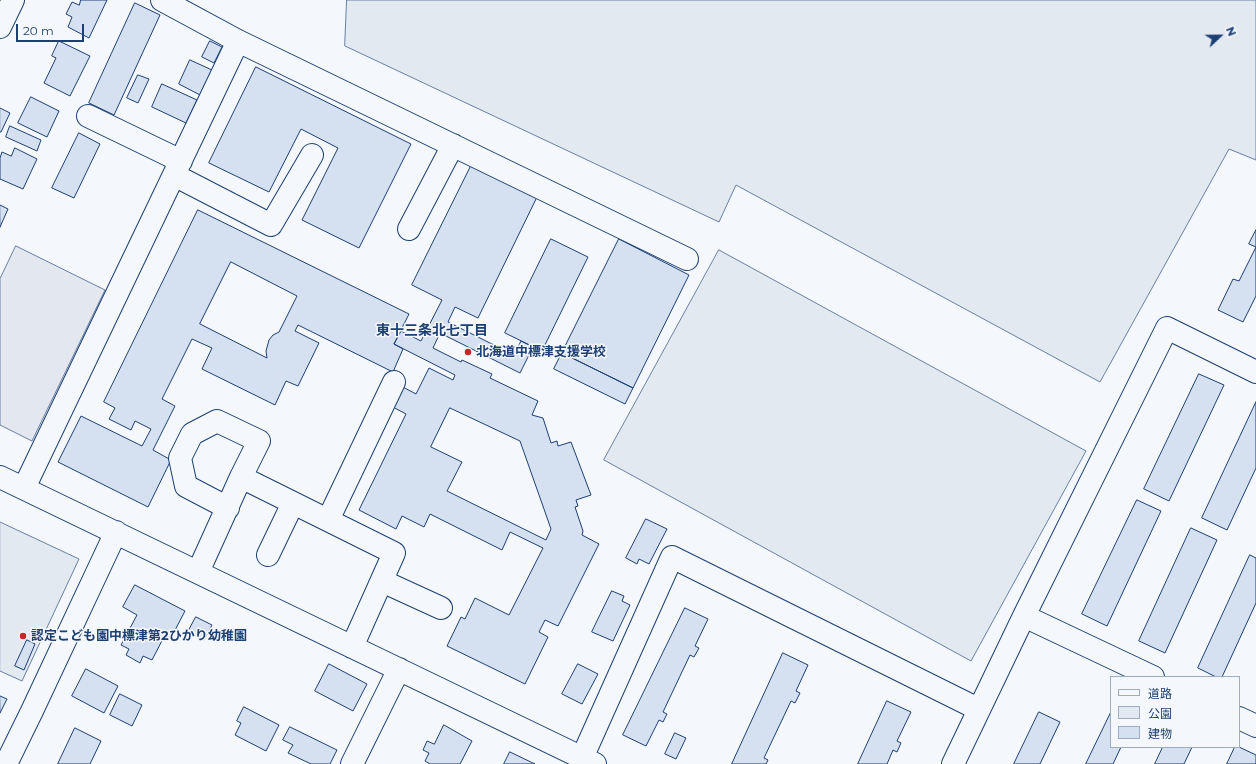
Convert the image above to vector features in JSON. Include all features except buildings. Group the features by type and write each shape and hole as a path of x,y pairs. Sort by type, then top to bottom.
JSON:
{"street":[{"path":"0,27 13,0"},
{"path":"162,0 238,41 687,259"},
{"path":"24,488 238,41"},
{"path":"88,116 271,225 312,155"},
{"path":"409,229 453,145"},
{"path":"953,764 1024,616 1167,328 1256,372"},
{"path":"328,520 394,382"},
{"path":"198,572 228,508 241,477 259,441 217,421 192,434 180,458 186,486 228,508"},
{"path":"0,476 588,761 672,558 972,706"},
{"path":"241,477 394,553 352,647"},
{"path":"268,555 293,503"},
{"path":"6,764 116,532"},
{"path":"382,580 441,608"},
{"path":"1024,616 1151,676"},
{"path":"352,764 399,670"},
{"path":"1240,718 1256,726"}],"green space":[{"path":"347,0 1256,0 1256,160 1229,149 1100,382 736,185 719,222 345,46"},
{"path":"719,250 1086,451 971,661 604,460"},
{"name":"認定こども園中標津第2ひかり幼稚園","path":"0,522 79,559 22,681 0,671"}],"shaded area":[{"path":"16,246 105,290 32,441 0,425 0,279"}],"place":[{"name":"北海道中標津支援学校","path":"468,352"},
{"name":"認定こども園中標津第2ひかり幼稚園","path":"23,636"}],"district":[{"name":"東十三条北七丁目","path":"432,331"}]}
